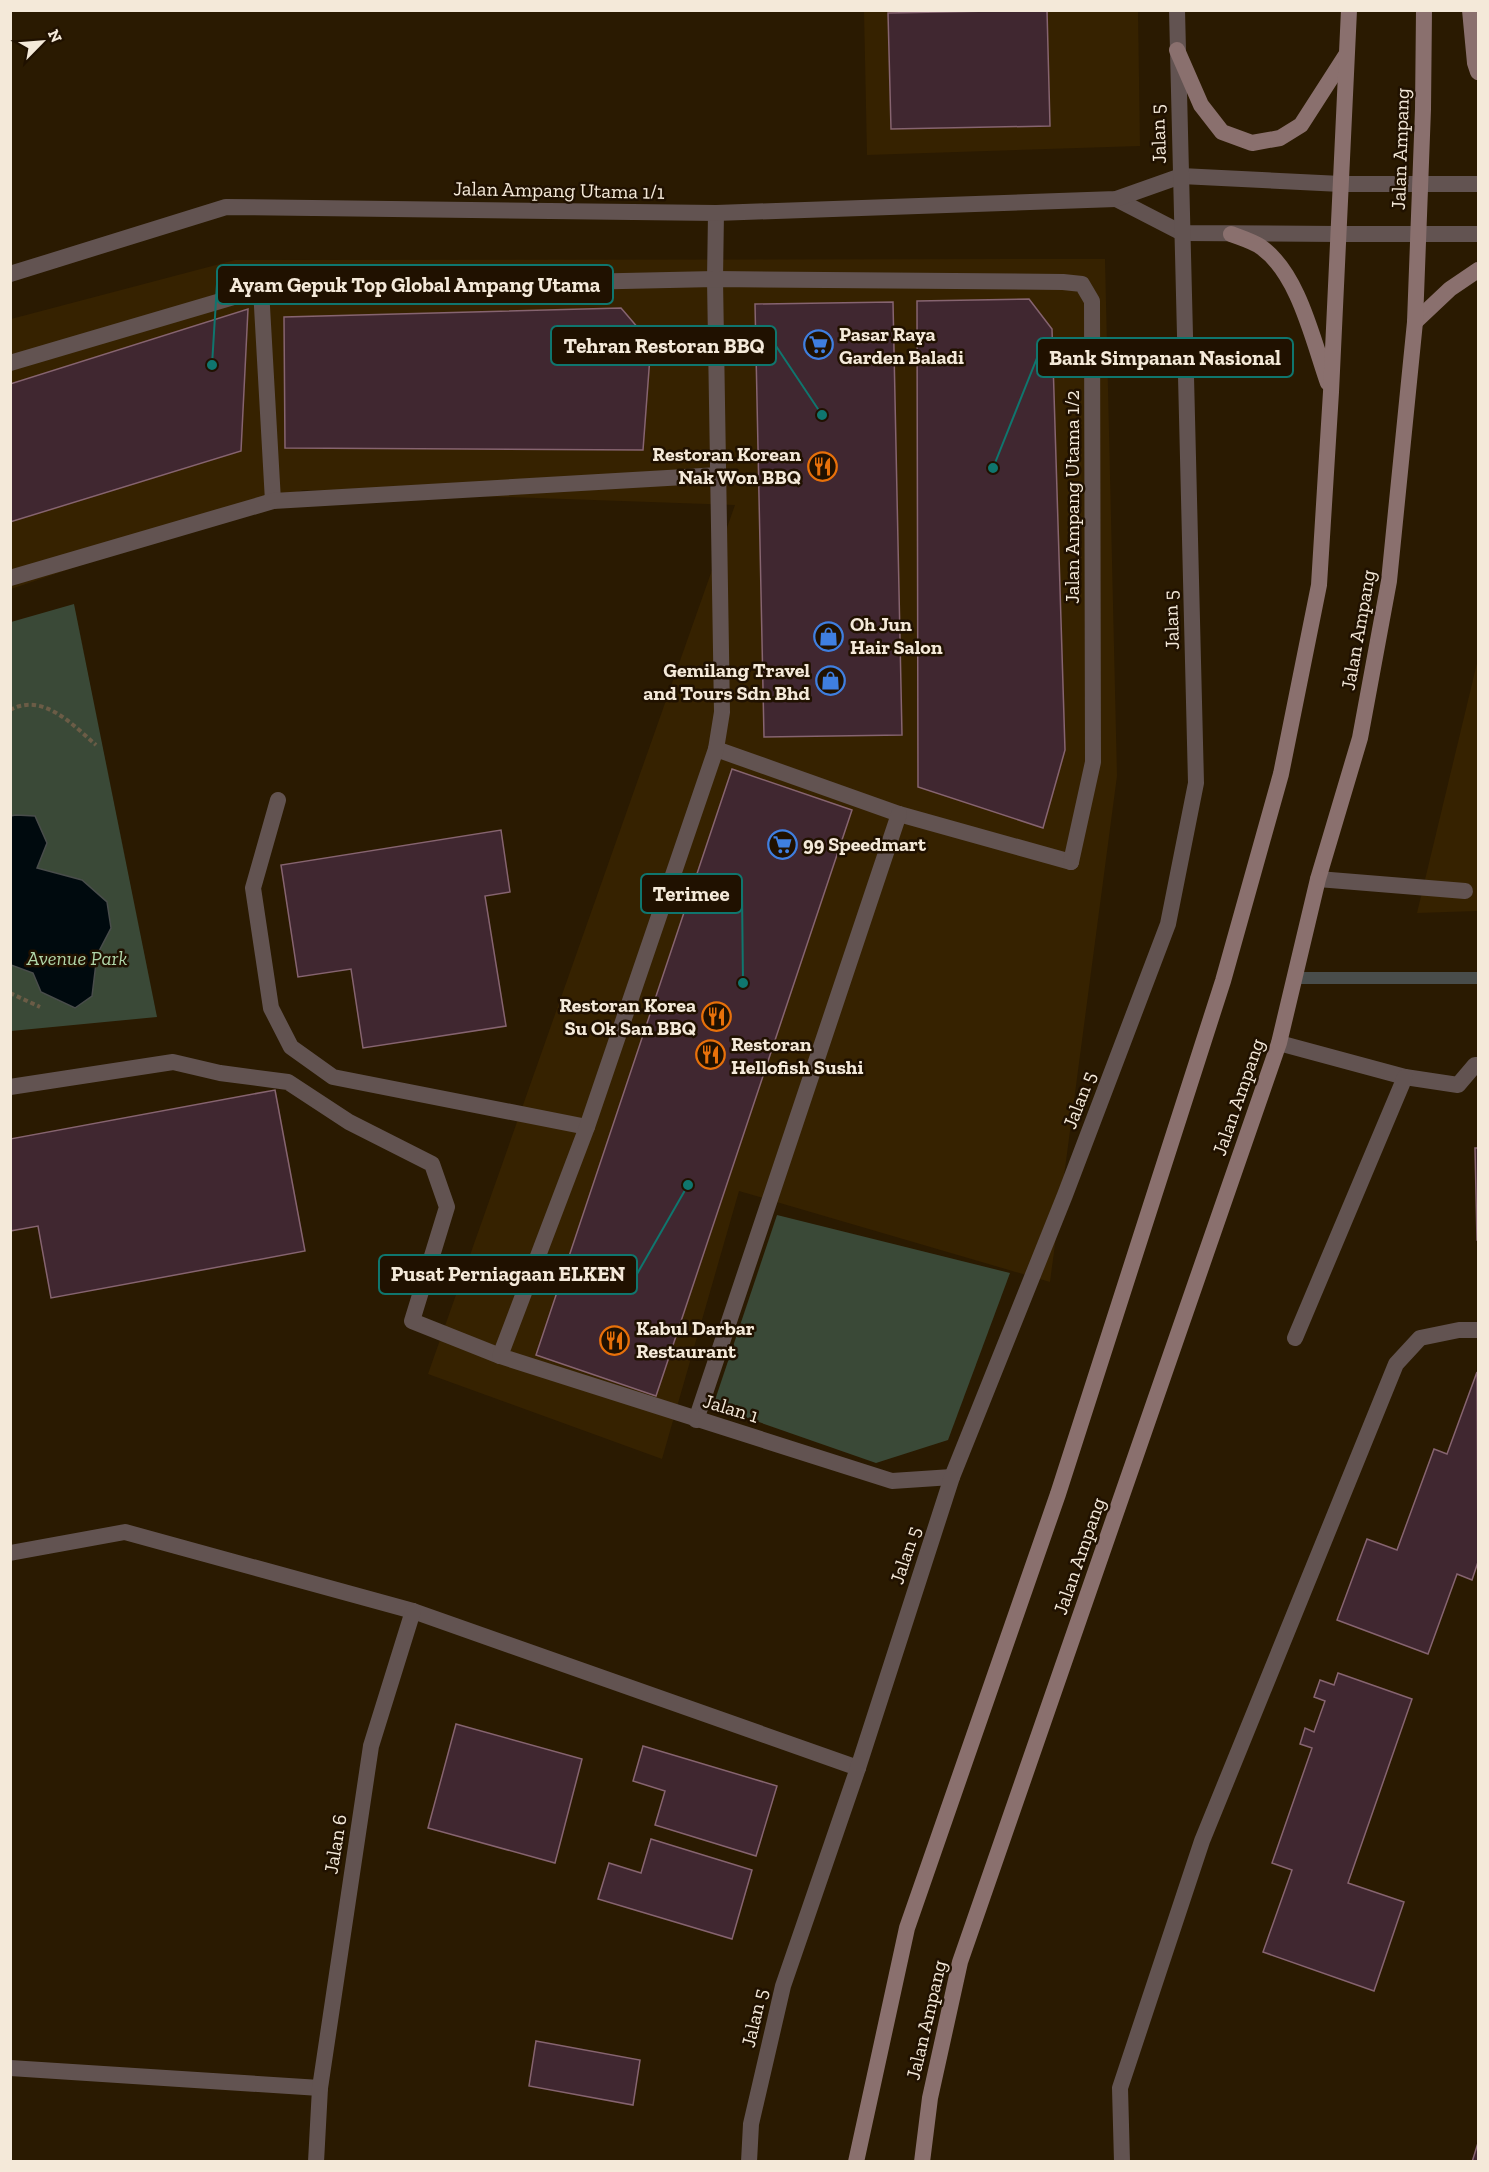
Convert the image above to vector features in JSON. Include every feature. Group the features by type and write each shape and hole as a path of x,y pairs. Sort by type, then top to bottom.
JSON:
{"main road":[{"name":"Jalan Ampang","path":"856,2162 907,1928 1058,1494 1222,981 1281,774 1319,585 1331,392 1349,10"},
{"name":"Jalan Ampang","path":"922,2162 930,2098 960,1962 1279,1043 1318,879 1360,738 1389,581 1415,322 1424,10"},
{"path":"1470,10 1475,63 1479,72"},
{"path":"1177,50 1201,105 1222,132 1252,143 1280,138 1301,125 1348,52"},
{"path":"1231,234 1261,247 1282,268 1295,291 1331,392"},
{"path":"1415,322 1450,289 1479,270"}],"street":[{"name":"Jalan 5","path":"749,2162 751,2124 783,1986 858,1768 952,1477 1061,1206 1168,924 1190,821 1196,783 1177,10"},
{"name":"Jalan Ampang Utama 1/1","path":"10,274 226,207 716,213 1116,199 1181,176 1341,184 1479,184"},
{"name":"Jalan Ampang Utama 1/1","path":"1116,199 1182,233 1479,234"},
{"path":"500,1356 587,1127 716,748 722,711 716,213"},
{"path":"10,363 261,289 715,279"},
{"name":"Jalan Ampang Utama 1/2","path":"715,279 1063,282 1082,284 1092,301 1093,762 1071,862 899,814"},
{"path":"261,289 273,501"},
{"path":"10,578 273,501 718,475"},
{"path":"696,1420 899,814 716,748"},
{"path":"278,800 253,888 271,1008 291,1047 333,1077 587,1127"},
{"path":"1318,879 1465,891"},
{"path":"1279,1043 1405,1077 1458,1085 1475,1065 1479,1065"},
{"name":"Jalan 1","path":"10,1087 173,1062 220,1073 288,1082 349,1122 432,1164 447,1207 412,1321 500,1356 892,1481 952,1477"},
{"path":"1295,1338 1405,1077"},
{"path":"1122,2162 1120,2088 1202,1841 1396,1364 1420,1338 1459,1330 1479,1330"},
{"path":"10,1553 124,1532 412,1611 858,1768"},
{"name":"Jalan 6","path":"316,2162 320,2088 371,1746 412,1611"},
{"path":"10,2068 320,2088"}],"path":[{"path":"10,710 18,706 46,706 69,721 96,745"},
{"path":"10,993 40,1007"}],"shaded area":[{"path":"864,11 1138,11 1140,146 867,155"},
{"path":"1105,259 1117,776 1050,1282 739,1191 662,1459 428,1374 735,505 303,490 11,589 11,319 235,260"},
{"path":"1478,659 1478,911 1417,913"},
{"path":"10,816 35,816 47,843 37,868 82,880 107,902 111,928 97,955 92,996 75,1008 41,992 33,973 11,965"}],"green space":[{"name":"Avenue Park","path":"74,604 157,1017 11,1031 11,622"},
{"path":"777,1215 1010,1273 948,1440 876,1463 713,1406"}],"building":[{"path":"1047,10 1050,126 891,129 888,13"},
{"path":"1029,299 1052,329 1065,750 1043,828 918,787 917,301"},
{"path":"893,302 902,735 764,737 755,304"},
{"path":"621,308 651,343 643,450 285,448 284,317"},
{"path":"248,309 241,451 10,522 10,384"},
{"path":"732,769 852,810 656,1396 536,1355"},
{"path":"501,830 510,892 485,896 506,1026 363,1048 351,969 298,977 281,865"},
{"path":"275,1090 305,1251 51,1298 38,1226 10,1231 10,1139"},
{"path":"1475,1148 1478,1148 1478,1240 1477,1240"},
{"path":"1477,1372 1478,1562 1472,1580 1457,1574 1428,1654 1337,1620 1367,1539 1397,1550 1434,1449 1447,1454"},
{"path":"1338,1673 1412,1699 1348,1883 1404,1902 1374,1991 1263,1952 1292,1870 1272,1863 1312,1748 1300,1744 1305,1728 1314,1732 1325,1701 1314,1697 1320,1680 1334,1685"},
{"path":"456,1724 582,1759 555,1863 428,1828"},
{"path":"643,1746 777,1786 756,1856 655,1825 665,1791 633,1781"},
{"path":"651,1839 752,1870 732,1939 598,1899 609,1863 641,1873"},
{"path":"536,2041 640,2060 633,2105 529,2086"},
{"path":"1478,2143 1478,2162 1472,2162"}],"waterway":[{"path":"1295,978 1478,978"}],"place":[{"name":"Pasar Raya Garden Baladi","path":"818,345"},
{"name":"Ayam Gepuk Top Global Ampang Utama","path":"212,365"},
{"name":"Tehran Restoran BBQ","path":"822,415"},
{"name":"Restoran Korean Nak Won BBQ","path":"822,466"},
{"name":"Bank Simpanan Nasional","path":"993,468"},
{"name":"Oh Jun Hair Salon","path":"829,636"},
{"name":"Gemilang Travel and Tours Sdn Bhd","path":"831,681"},
{"name":"99 Speedmart","path":"782,844"},
{"name":"Terimee","path":"743,983"},
{"name":"Restoran Korea Su Ok San BBQ","path":"717,1016"},
{"name":"Restoran Hellofish Sushi","path":"710,1055"},
{"name":"Pusat Perniagaan ELKEN","path":"688,1185"},
{"name":"Kabul Darbar Restaurant","path":"615,1340"}]}
